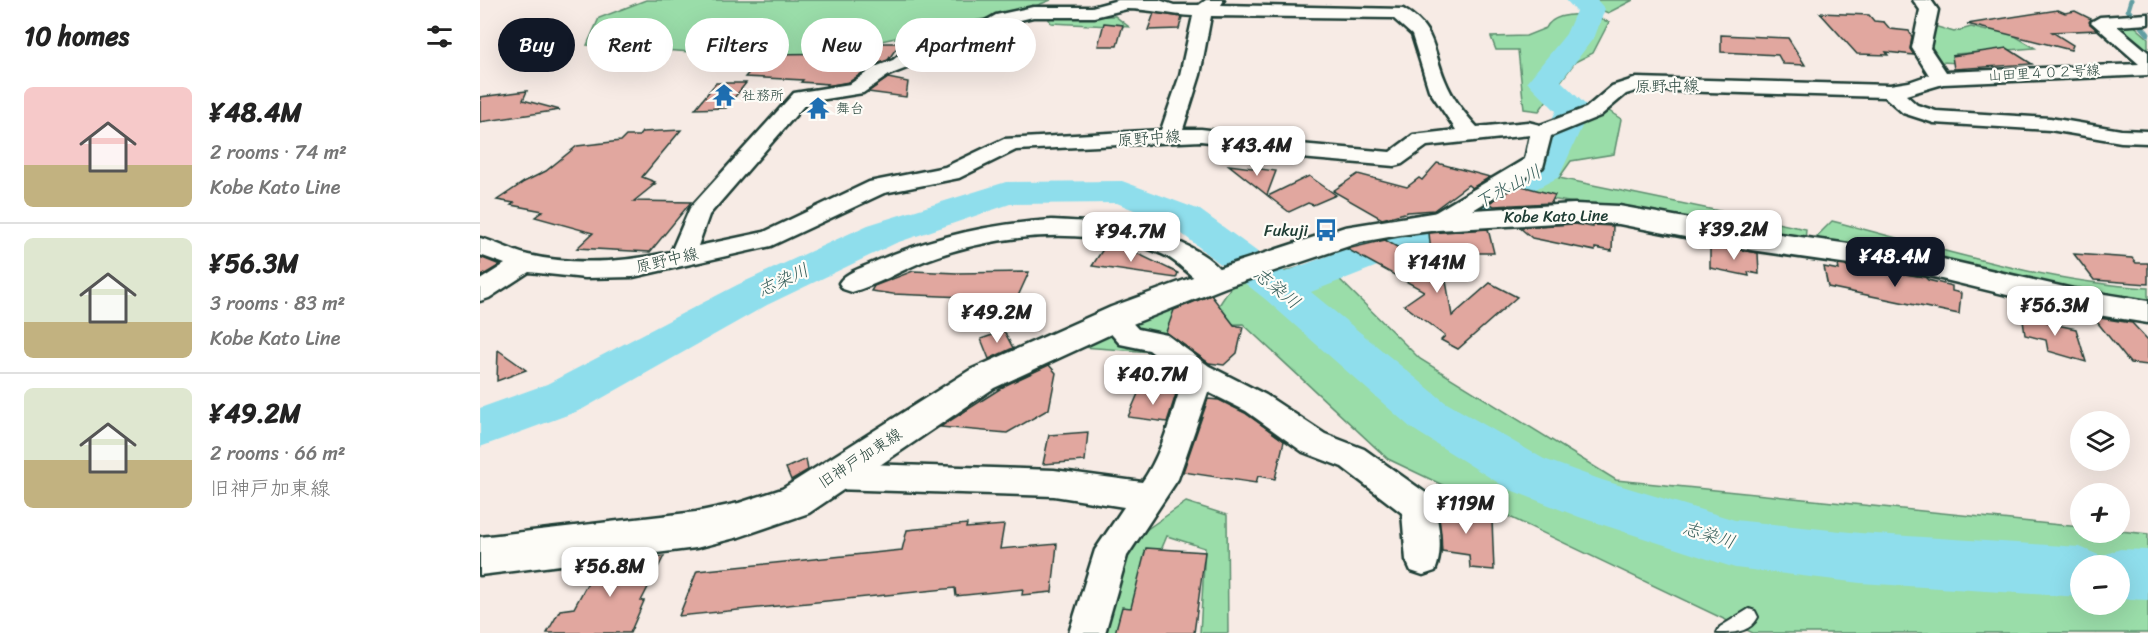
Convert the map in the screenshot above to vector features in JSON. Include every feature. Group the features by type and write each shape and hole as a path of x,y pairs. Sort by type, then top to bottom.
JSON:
{"street":[{"path":"1922,0 1929,10 1921,48 1940,78"},
{"path":"682,257 698,213 801,97 856,89 882,71 900,64 931,39 980,32 1002,19 1033,12 1094,12 1106,7 1154,4 1172,10 1210,5 1326,6 1397,13 1408,18 1425,38 1435,82 1457,119 1471,133"},
{"path":"1170,136 1191,75 1210,5"},
{"path":"2147,20 2100,21 2148,61"},
{"name":"山田里４０２号線","path":"1890,91 1913,88 1940,78 2148,69"},
{"name":"原野中線","path":"480,246 525,263 585,270 633,269 771,238 878,187 951,173 1012,144 1201,135 1259,142 1300,151 1394,159 1421,140 1528,128 1542,132 1593,112 1619,90 1637,84 1890,91"},
{"path":"1890,91 1910,109 1934,117 2050,124 2145,137"},
{"path":"1438,221 1535,162 1542,132"},
{"name":"Kobe Kato Line","path":"1215,280 1356,234 1438,221 1574,213 1618,215 1751,240 1925,265 2073,300 2148,312"},
{"path":"852,283 894,262 928,249 971,238 1044,227 1107,231 1143,238 1173,249 1215,280"},
{"path":"480,292 525,263"},
{"name":"旧神戸加東線","path":"484,559 696,530 739,520 795,501 982,379 1113,320 1215,280"},
{"path":"1113,320 1130,337 1157,342 1199,374 1256,403 1314,443 1353,458 1418,506 1423,560"},
{"path":"1086,633 1112,550 1162,479 1184,423 1199,374"},
{"path":"833,476 1054,483 1150,497"}],"lane":[{"path":"1726,633 1749,617"}],"green space":[{"path":"646,0 1051,0 1025,10 988,18 895,18 895,38 883,41 883,18 801,18 801,58 798,59 789,58 789,18 685,18 685,52 673,51 673,18 599,18"},
{"path":"1578,0 1633,0 1608,13"},
{"path":"1586,14 1609,22 1593,53 1575,62 1539,111 1524,109 1518,50 1496,50 1491,37 1526,36 1546,28 1549,23 1558,18"},
{"path":"1047,16 1115,16 1129,27 1051,23"},
{"path":"2016,17 2015,36 2035,48 1956,54 1959,63 1941,62 1931,46 1934,26 1954,32 1971,27 1987,31"},
{"path":"2129,21 2148,38 2148,56 2108,23"},
{"path":"1609,111 1621,119 1614,154 1571,161 1559,178 1806,229 1805,242 1515,193 1548,153 1571,130"},
{"path":"1832,221 2028,271 2068,279 2148,288 2148,300 2092,295 1812,241"},
{"path":"1321,261 1420,359 1616,480 2070,526 2070,543 2130,543 2130,532 2148,534 2148,633 1753,633 1388,459 1243,324 1181,325 1152,352 1082,347 1169,310 1212,316 1231,287"},
{"path":"1186,502 1227,515 1228,633 1200,633 1205,548 1167,536 1126,633 1081,633 1123,546"}],"building":[{"path":"2058,10 2065,13 2075,11 2091,19 2090,24 2097,30 2052,32 2073,45 2071,50 1967,24"},
{"path":"1154,13 1182,17 1179,29 1148,30"},
{"path":"1820,13 1869,15 1874,21 1884,22 1890,29 1909,31 1912,37 1910,49 1914,55 1886,52 1888,55 1857,54"},
{"path":"1104,23 1123,25 1117,46 1098,46"},
{"path":"1721,35 1788,38 1805,65 1783,64 1778,55 1721,52"},
{"path":"883,43 895,43 895,50 888,60 883,62"},
{"path":"2007,48 2032,64 1954,69 1952,56"},
{"path":"789,54 801,54 801,72 864,72 849,82 826,86 828,84 801,82 803,80 745,77 750,72 789,72"},
{"path":"888,78 908,82 906,97 868,92"},
{"name":"社務所","path":"716,83 746,83 726,108 695,109"},
{"path":"527,91 523,100 560,110 480,122 480,97"},
{"path":"681,130 642,177 655,184 634,201 691,202 650,252 577,248 593,233 535,217 543,211 497,200 546,171 577,146 621,141 626,136 639,136 642,132"},
{"path":"1437,163 1490,177 1472,188 1468,185 1434,210 1408,212 1382,219 1333,191 1358,174 1407,187 1419,178 1422,180"},
{"path":"1229,165 1276,171 1267,195"},
{"path":"1309,176 1336,195 1313,205 1308,203 1289,212 1268,196"},
{"path":"1518,185 1555,195 1551,203 1494,206 1489,203"},
{"path":"1574,224 1593,227 1593,225 1613,226 1612,251 1595,248 1595,251 1532,238 1519,227"},
{"path":"1488,229 1494,253 1431,253 1429,233"},
{"path":"1385,240 1445,275 1452,316 1490,283 1517,297 1458,349 1441,340 1445,336 1404,305 1424,291 1347,249"},
{"path":"1710,245 1758,253 1759,274 1748,272 1749,276 1710,268"},
{"path":"1105,246 1130,250 1178,273 1176,278 1092,266"},
{"path":"2074,254 2132,258 2136,263 2148,263 2148,284 2094,280"},
{"path":"480,257 500,265 480,277"},
{"path":"1838,265 1925,277 1928,280 1952,286 1952,291 1961,293 1959,314 1828,287 1824,267 1839,270"},
{"path":"913,271 1029,272 1014,305 986,303 988,298 871,291 874,286"},
{"path":"1211,295 1234,325 1243,327 1237,353 1224,365 1209,363 1166,332 1174,310"},
{"path":"2022,313 2048,319 2047,323 2076,329 2086,362 2048,351 2046,340 2025,335"},
{"path":"2093,317 2132,323 2148,340 2148,365 2130,363"},
{"path":"1004,331 1013,348 989,359 981,339"},
{"path":"498,350 526,370 497,381"},
{"path":"1049,365 1056,373 1049,409 1007,433 940,427 1006,385"},
{"path":"1140,389 1176,394 1167,422 1128,417"},
{"path":"1208,399 1219,400 1245,413 1284,441 1275,479 1258,476 1256,483 1183,472"},
{"path":"1088,432 1085,461 1043,464 1049,435"},
{"path":"806,459 808,470 791,480 786,468"},
{"path":"1436,501 1463,506 1463,510 1474,511 1474,517 1492,520 1494,570 1470,568 1469,555 1442,551"},
{"path":"967,524 966,528 1004,525 1000,549 1057,544 1052,592 1022,595 1023,589 956,596 955,588 679,616 697,571 902,550 907,530"},
{"path":"1146,548 1205,552 1194,633 1115,633 1122,607 1131,608"},
{"path":"664,556 641,601 644,601 630,633 547,633 560,610 574,608 599,562"}],"waterway":[{"name":"下氷山川","path":"1280,289 1404,241 1546,169 1573,109 1543,82 1580,36 1591,9 1580,0"},
{"path":"2131,0 2128,10 2148,34"},
{"name":"志染川","path":"480,428 564,397 752,295 882,234 1006,193 1122,192 1186,218 1280,289"},
{"name":"志染川","path":"1280,289 1428,415 1526,474 1598,501 1735,544 1860,558 2070,571"},
{"name":"志染川","path":"2130,574 2148,575"}],"place":[{"name":"社務所","path":"724,95"},
{"name":"舞台","path":"818,108"},
{"name":"Fukuji","path":"1326,230"}]}
